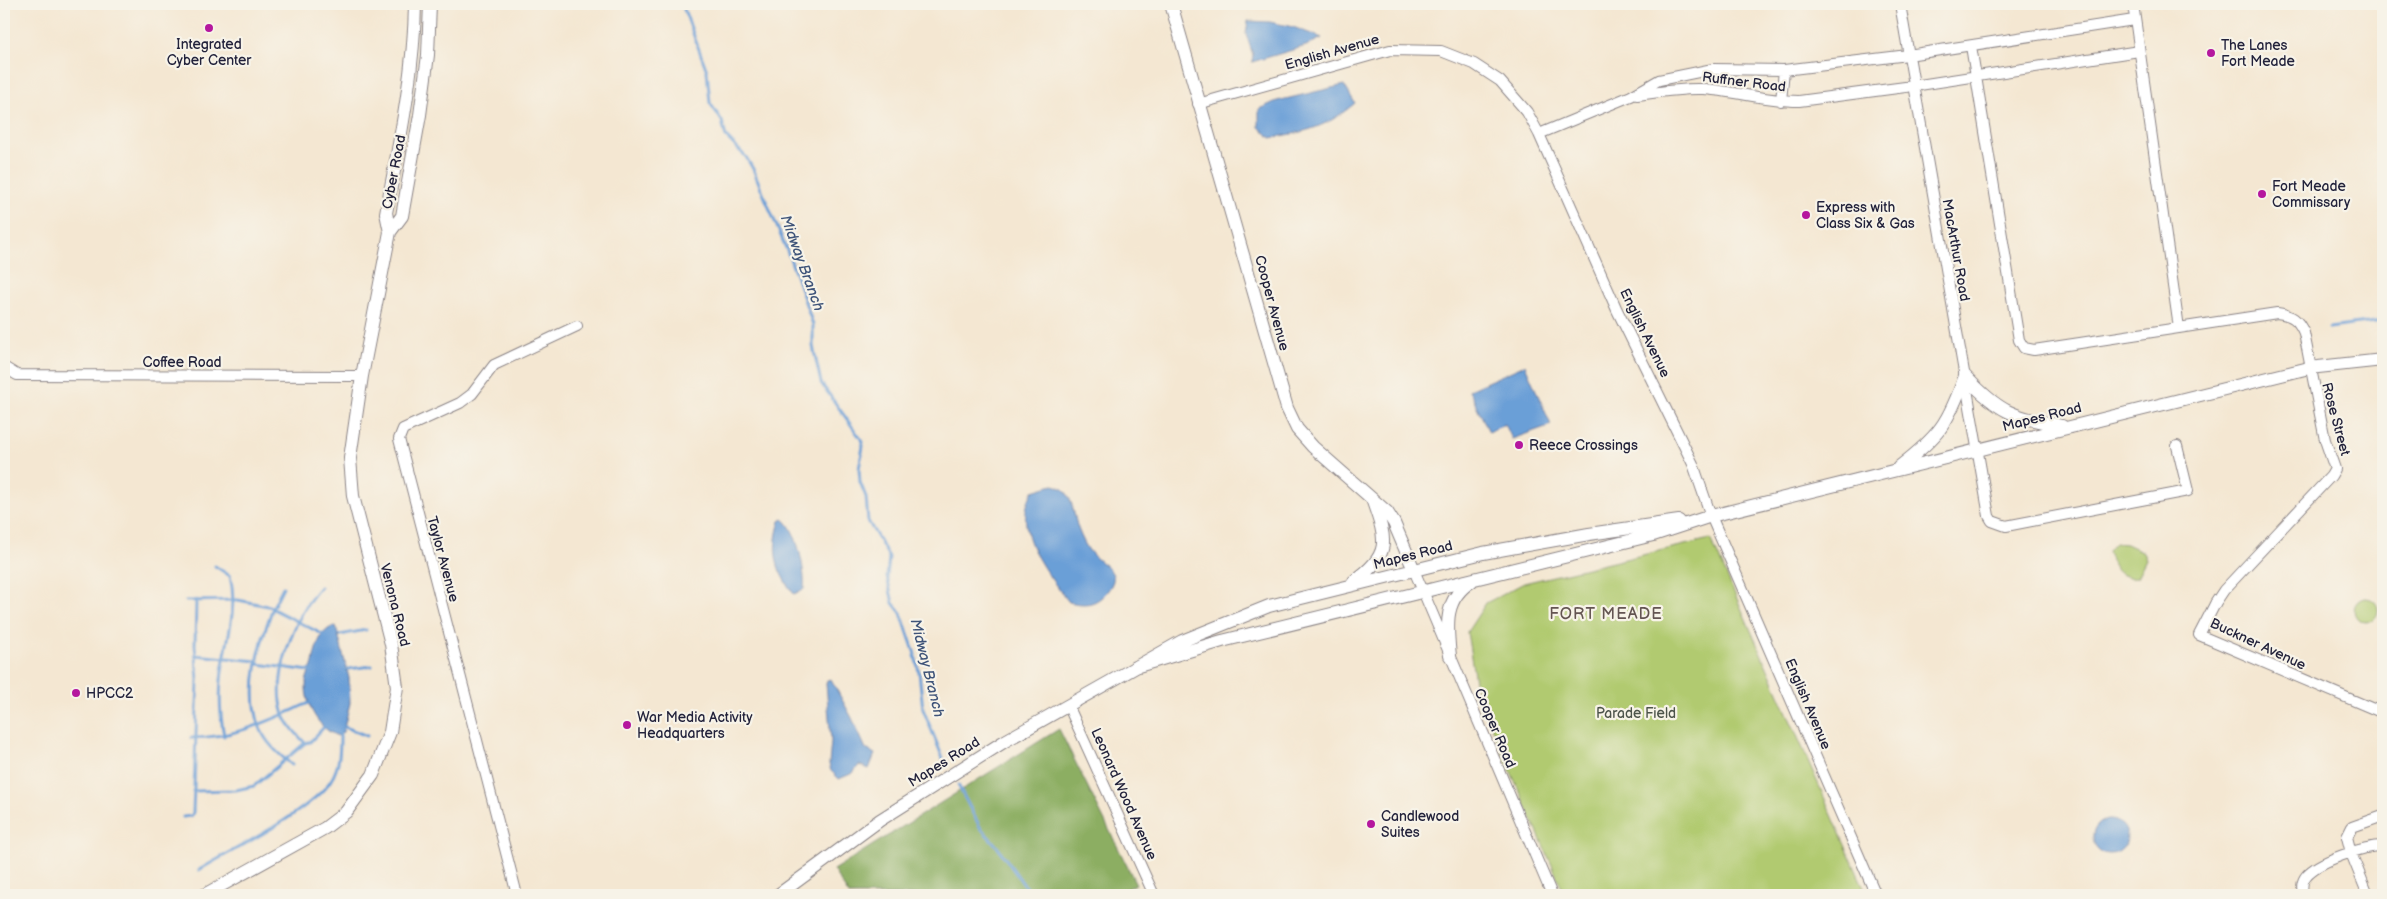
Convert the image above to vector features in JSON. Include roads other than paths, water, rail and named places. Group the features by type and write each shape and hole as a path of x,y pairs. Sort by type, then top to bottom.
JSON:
{"street":[{"name":"Cyber Road","path":"390,232 386,213 410,80 415,4"},
{"name":"Cyber Road","path":"390,232 402,216 420,115 428,55 430,4"},
{"name":"Cooper Avenue","path":"1172,4 1198,104 1287,408 1298,429 1313,447 1387,512 1394,523 1414,570"},
{"path":"1900,4 1908,55"},
{"path":"1971,46 2019,340 2024,348 2034,350 2179,328 2133,4"},
{"name":"Ruffner Road","path":"1538,134 1631,96 1659,80 1713,69 1784,70 1971,46 2134,20"},
{"name":"English Avenue","path":"1198,104 1390,50 1441,52 1474,64 1500,81 1527,112 1618,310 1693,464 1711,516 1876,895"},
{"name":"Ruffner Road","path":"1631,96 1669,90 1703,89 1781,102 1799,102 2139,51"},
{"name":"MacArthur Road","path":"1908,55 1989,516 1992,521 2006,526 2188,491 2177,446"},
{"path":"1781,102 1784,70"},
{"path":"1703,89 1704,71"},
{"name":"Venona Road","path":"204,895 325,828 346,812 373,775 390,732 397,686 392,653 353,496 351,467 352,436 390,232"},
{"name":"Rose Street","path":"2179,328 2277,313 2289,314 2298,321 2304,333 2309,368 2325,440 2334,462 2335,469 2331,476"},
{"name":"Taylor Avenue","path":"517,895 399,439 403,429 460,403 472,394 494,365 577,326"},
{"name":"Mapes Road","path":"1134,667 1222,642 1653,535 1711,516 2067,426 2309,368 2383,360"},
{"name":"Coffee Road","path":"4,367 17,375 362,376"},
{"path":"1896,470 1924,448 1946,421 1965,376 1990,402 2018,417 2067,426"},
{"name":"Buckner Avenue","path":"2331,476 2224,590 2199,635 2383,713"},
{"path":"1346,587 1375,565 1383,551 1385,538 1371,496"},
{"name":"Mapes Road","path":"778,895 880,820 1006,740 1182,640 1269,606 1414,570 1524,546 1711,516"},
{"name":"Cooper Road","path":"1414,570 1552,895"},
{"path":"1450,656 1447,625 1449,608 1461,590 1476,579"},
{"name":"Leonard Wood Avenue","path":"1068,704 1152,895"},
{"path":"2368,895 2347,843 2349,831 2359,824 2383,816"},
{"path":"2303,895 2304,877 2313,869 2350,853 2383,846"}],"water":[{"path":"1248,21 1270,22 1293,27 1322,38 1306,46 1252,62 1253,55 1246,34"},
{"path":"1344,85 1355,103 1325,123 1296,133 1271,138 1259,127 1259,109 1277,101"},
{"path":"1525,365 1551,425 1512,439 1505,424 1489,432 1469,390"},
{"path":"1053,485 1060,487 1069,496 1079,531 1086,546 1113,576 1113,581 1104,595 1092,603 1069,602 1041,564 1028,535 1027,505 1033,491"},
{"path":"783,519 792,531 800,551 804,573 804,589 794,594 783,577 776,560 777,532 780,521"},
{"path":"336,626 349,678 350,703 343,732 338,736 330,732 318,720 309,704 306,686 319,640 326,631"},
{"path":"831,679 866,749 875,754 869,769 859,765 853,773 839,779 831,771 829,764 831,741 826,684 827,680"},
{"path":"2110,820 2117,821 2122,825 2126,830 2126,844 2122,849 2117,853 2110,854 2103,853 2098,849 2094,844 2093,837 2094,830 2098,825 2103,821"}],"waterway":[{"name":"Midway Branch","path":"682,4 707,71 710,103 722,121 726,137 746,157 753,169 790,258 813,325 813,346 821,383 861,439 863,446 859,469 860,482 866,497 868,521 889,557 887,577 893,603 901,613 914,651 919,672 923,709 944,761"},
{"path":"2329,328 2383,321"},
{"path":"215,566 230,576 233,600 231,624 220,687 224,736"},
{"path":"186,601 238,600 273,607 283,587"},
{"path":"320,587 302,614 288,647 283,665 281,699 286,719 305,743 310,742 325,726"},
{"path":"183,817 191,816 193,813 198,680 195,645 196,600"},
{"path":"273,607 259,651 254,698 262,733 273,748 292,765"},
{"path":"273,609 324,635"},
{"path":"340,635 366,630"},
{"path":"195,655 258,661"},
{"path":"258,664 310,671"},
{"path":"348,669 372,666"},
{"path":"191,738 237,732 266,722 309,703"},
{"path":"345,727 367,736"},
{"path":"199,870 290,817 321,792 331,780 338,764 340,735"},
{"path":"193,791 236,790 254,786 305,743"},
{"name":"Midway Branch","path":"958,785 980,827 996,845 1031,895"}],"place":[{"name":"Integrated Cyber Center","path":"209,28"},
{"name":"The Lanes Fort Meade","path":"2211,53"},
{"name":"Fort Meade Commissary","path":"2262,194"},
{"name":"Express with Class Six & Gas","path":"1806,215"},
{"name":"Reece Crossings","path":"1519,445"},
{"name":"HPCC2","path":"76,693"},
{"name":"War Media Activity Headquarters","path":"627,725"},
{"name":"Candlewood Suites","path":"1371,824"}],"district":[{"name":"FORT MEADE","path":"1606,614"}],"park label":[{"name":"Parade Field","path":"1636,713"}]}
